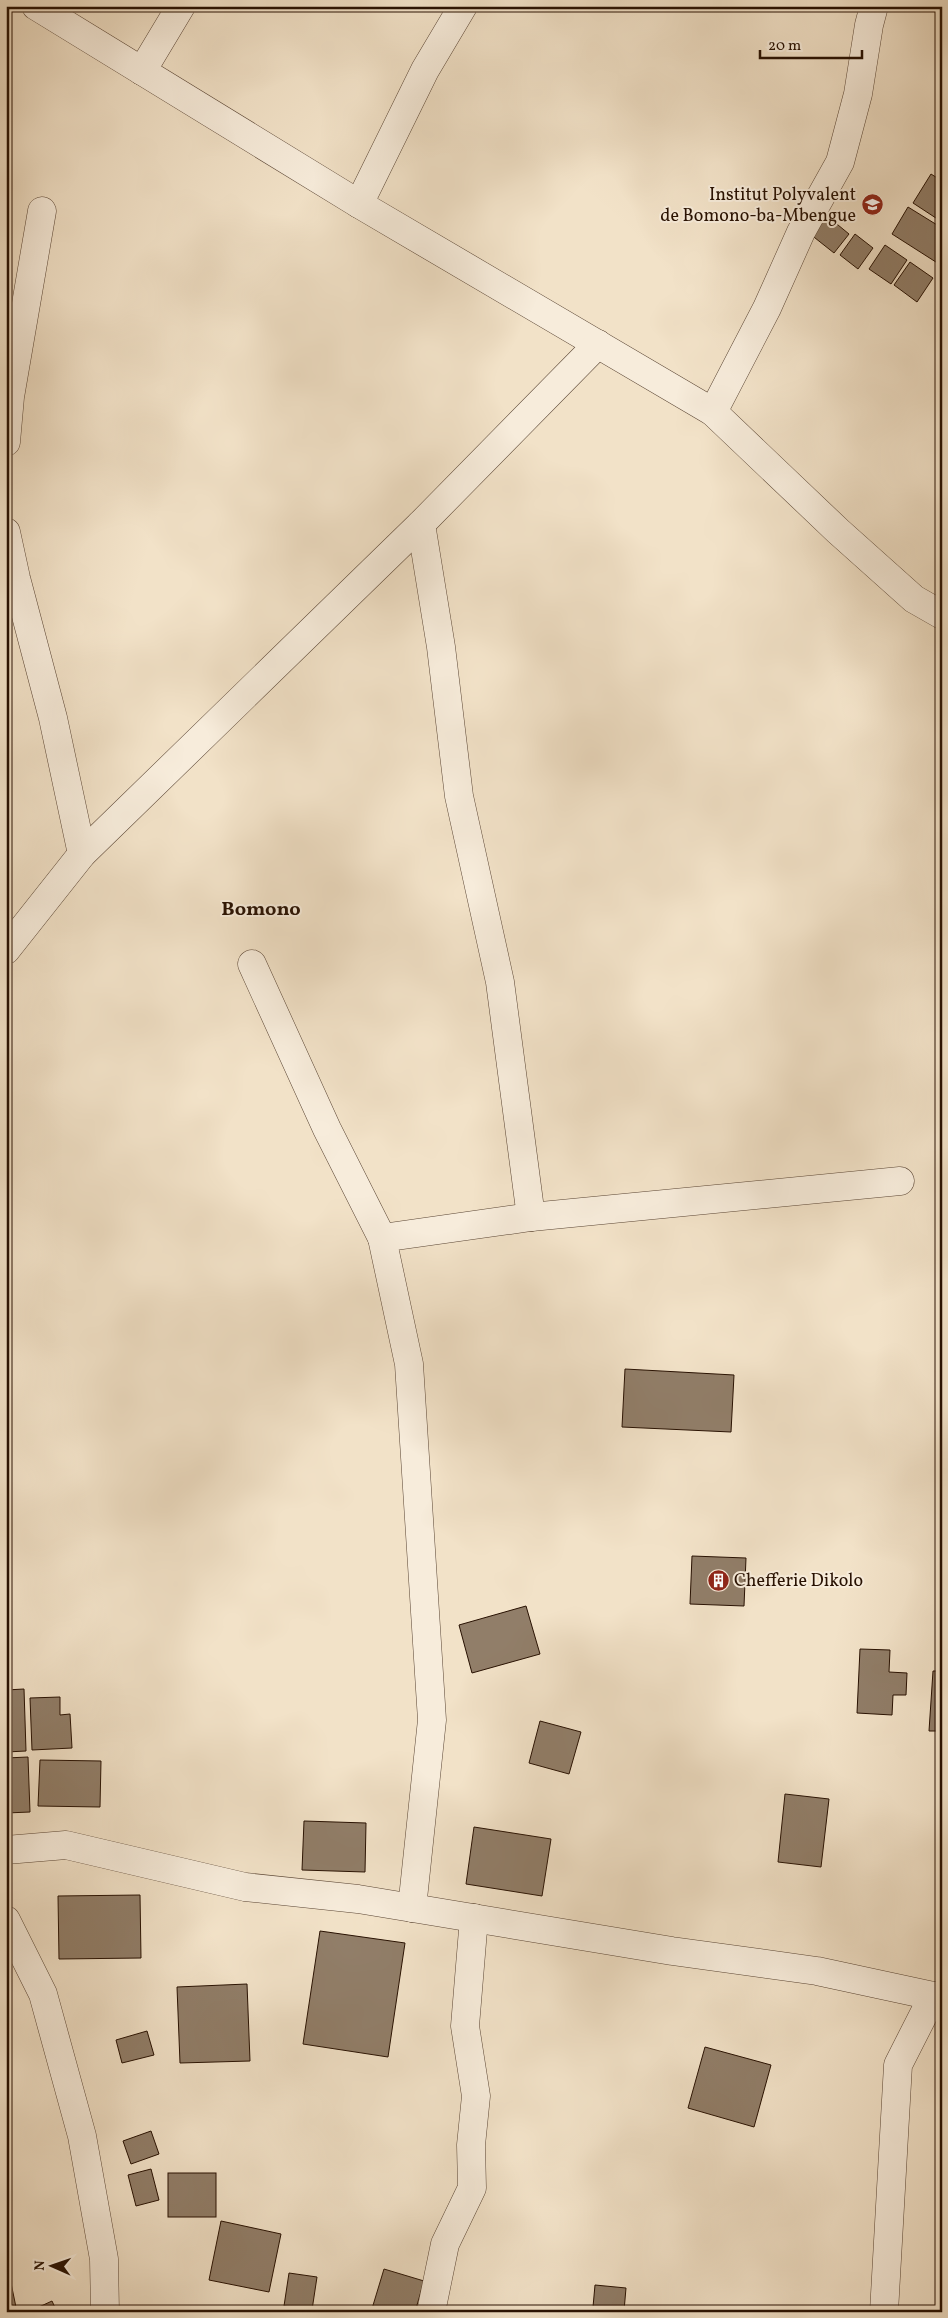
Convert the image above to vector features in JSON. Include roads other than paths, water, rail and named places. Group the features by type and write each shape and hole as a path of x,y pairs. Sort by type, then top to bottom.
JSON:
{"street":[{"path":"36,6 359,204 713,412 838,530 914,598 942,615"},
{"path":"142,71 181,6"},
{"path":"359,204 425,70 463,6"},
{"path":"713,412 767,308 801,232 840,162 858,94 869,25 874,6"},
{"path":"6,442 10,397 42,211"},
{"path":"6,950 82,854 421,524 598,344"},
{"path":"421,524 441,647 459,796 500,982 531,1217"},
{"path":"6,532 16,578 53,718 82,854"},
{"path":"252,964 327,1129 382,1238 409,1364 432,1720 412,1908"},
{"path":"382,1238 531,1217 900,1181"},
{"path":"6,1850 66,1845 245,1887 358,1899 672,1950 817,1971 937,1996 898,2065 884,2312"},
{"path":"431,2312 445,2244 472,2188 471,2145 476,2096 464,2026 474,1918"},
{"path":"6,1920 43,1994 82,2136 104,2260 105,2312"}],"place":[{"name":"Institut Polyvalent de Bomono-ba-Mbengue","path":"872,205"},
{"name":"Chefferie Dikolo","path":"718,1581"}],"district":[{"name":"Bomono","path":"261,910"}]}
